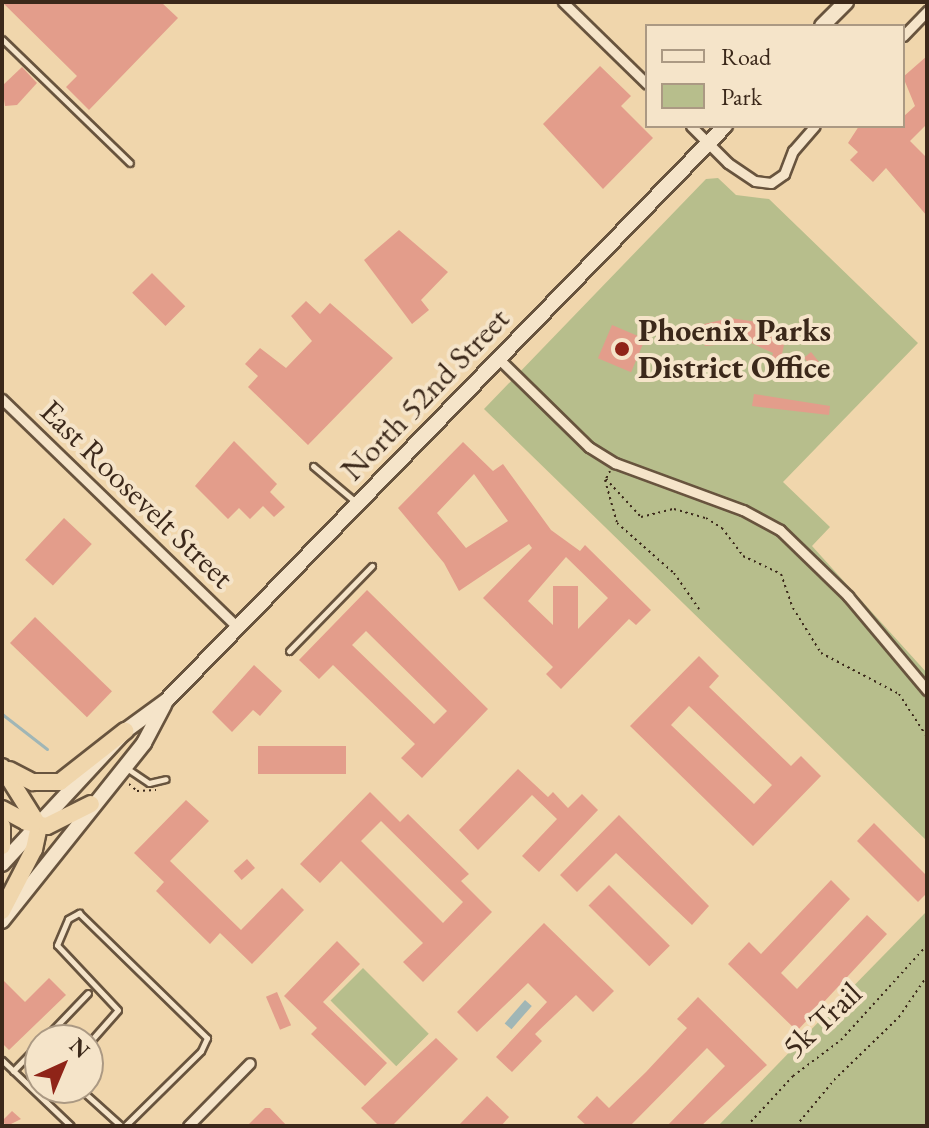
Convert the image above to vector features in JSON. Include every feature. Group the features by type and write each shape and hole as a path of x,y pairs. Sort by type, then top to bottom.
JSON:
{"highway":[{"path":"2,766 33,782 60,782 125,731"},
{"path":"2,766 39,826 34,849 2,911"},
{"path":"2,809 39,826 68,819 91,804"},
{"path":"2,826 2,846"}],"main road":[{"path":"824,24 846,2"},
{"name":"North 52nd Street","path":"2,864 125,731 166,701 723,128"},
{"name":"North 52nd Street","path":"2,921 91,804 124,773 166,701"}],"street":[{"path":"563,2 645,82"},
{"path":"905,34 927,11"},
{"path":"693,128 755,181 771,183 784,174 793,151 813,128"},
{"path":"499,359 589,447 615,463 773,525 848,596 927,690"},
{"name":"East Roosevelt Street","path":"2,399 236,626"},
{"path":"188,1126 250,1063"}],"lane":[{"path":"2,39 130,163"},
{"path":"313,466 357,503"},
{"path":"289,651 372,566"},
{"path":"124,773 149,783 166,779"},
{"path":"98,1104 123,1126 201,1051 207,1038 204,1029 79,913 68,919 57,945 118,1010 104,1026"},
{"path":"58,1024 88,993"},
{"path":"2,1060 71,1126"},
{"path":"13,1071 24,1060"}],"path":[{"path":"615,463 606,479 611,512 622,529 674,573 699,609"},
{"path":"606,479 641,517 674,509 706,518 722,528 743,556 781,574 793,608 821,653 899,694 927,737"},
{"path":"124,773 137,791"},
{"name":"5k Trail","path":"747,1126 793,1076 841,1040 927,945"},
{"path":"796,1126 834,1080 899,1017 927,976"}],"green space":[{"path":"718,178 736,195 769,199 918,343 783,482 830,527 812,546 927,673 927,841 484,409 706,179"},
{"path":"927,911 927,1126 718,1126 833,1007"},
{"path":"363,968 429,1034 396,1066 330,1001"}],"shaded area":[{"path":"525,1000 532,1006 511,1029 505,1023"}],"building":[{"path":"2,2 161,2 178,18 89,110 66,87 77,76"},
{"path":"927,56 927,124 910,141 927,158 927,216 886,168 873,182 850,160 858,152 848,143 858,128 905,128 905,115 915,106 905,75"},
{"path":"600,66 631,96 621,106 653,138 603,189 543,124"},
{"path":"22,67 37,83 17,105 5,106 2,86"},
{"path":"399,230 448,272 421,300 429,310 412,324 364,260"},
{"path":"152,273 185,306 165,326 132,293"},
{"path":"306,301 320,314 330,303 393,358 308,445 248,387 258,376 245,364 260,348 286,368 312,341 291,316"},
{"path":"730,318 758,322 786,335 780,364 771,360 773,353 749,342 705,346 700,325"},
{"path":"659,319 671,324 666,336 654,331"},
{"name":"Phoenix Parks District Office","path":"612,325 645,339 631,372 598,358"},
{"path":"811,352 820,363 813,369 804,358"},
{"path":"754,394 830,406 829,415 752,406"},
{"path":"234,441 277,484 270,492 285,507 274,517 263,506 250,519 239,508 228,519 195,486"},
{"path":"463,442 493,471 503,464 551,530 580,551 585,545 651,610 636,625 629,619 561,689 546,674 553,667 483,598 532,548 529,544 459,591 444,563 398,508","holes":["474,474 508,521 466,548 437,513","566,557 608,598 578,629 578,586 553,586 553,625 528,601"]},
{"path":"64,518 92,544 53,586 25,560"},
{"path":"367,590 488,709 422,778 401,758 415,744 333,665 319,679 299,660","holes":["366,631 447,711 434,724 352,645"]},
{"path":"35,617 112,691 87,717 10,643"},
{"path":"699,656 719,676 709,687 791,766 801,756 821,776 753,846 630,726","holes":["689,706 772,785 754,804 671,725"]},
{"path":"254,665 282,691 260,716 253,710 232,732 212,712"},
{"path":"258,746 346,746 346,774 258,774"},
{"path":"518,769 548,797 553,792 568,808 582,794 598,810 539,872 522,856 557,819 532,795 478,850 459,830"},
{"path":"370,792 400,822 408,814 469,874 461,881 492,912 423,982 403,962 423,943 341,861 320,883 300,864","holes":["381,821 463,902 443,923 361,841"]},
{"path":"186,800 209,821 170,861 241,930 282,888 304,910 252,964 220,933 210,944 156,891 164,882 134,853"},
{"path":"619,815 709,906 692,925 616,853 577,892 560,875"},
{"path":"874,823 927,876 927,893 918,902 857,841"},
{"path":"247,859 255,868 242,880 234,871"},
{"path":"831,880 850,899 781,973 797,989 867,915 887,934 797,1031 728,964 749,942 761,954"},
{"path":"609,885 670,946 649,966 588,906"},
{"path":"544,923 614,991 593,1012 576,995 535,1034 542,1041 512,1072 496,1057 547,1002 528,983 477,1032 457,1012"},
{"path":"337,941 360,964 323,1002 387,1063 365,1086 311,1034 317,1028 284,996"},
{"path":"49,978 66,995 36,1024 24,1024 24,1036 9,1050 2,1043 2,979 25,1002"},
{"path":"277,992 291,1025 280,1030 266,997"},
{"path":"698,997 767,1065 701,1126 667,1126 725,1066 707,1048 630,1126 587,1126 577,1117 597,1096 609,1108 646,1072 687,1028 677,1019"},
{"path":"436,1038 458,1059 392,1126 379,1126 361,1108"},
{"path":"487,1096 509,1117 501,1126 458,1126"},
{"path":"265,1108 270,1108 287,1126 247,1126"},
{"path":"12,1111 21,1119 7,1126 2,1121"}],"waterway":[{"path":"2,714 47,749"}],"place":[{"name":"Phoenix Parks District Office","path":"622,349"}]}
